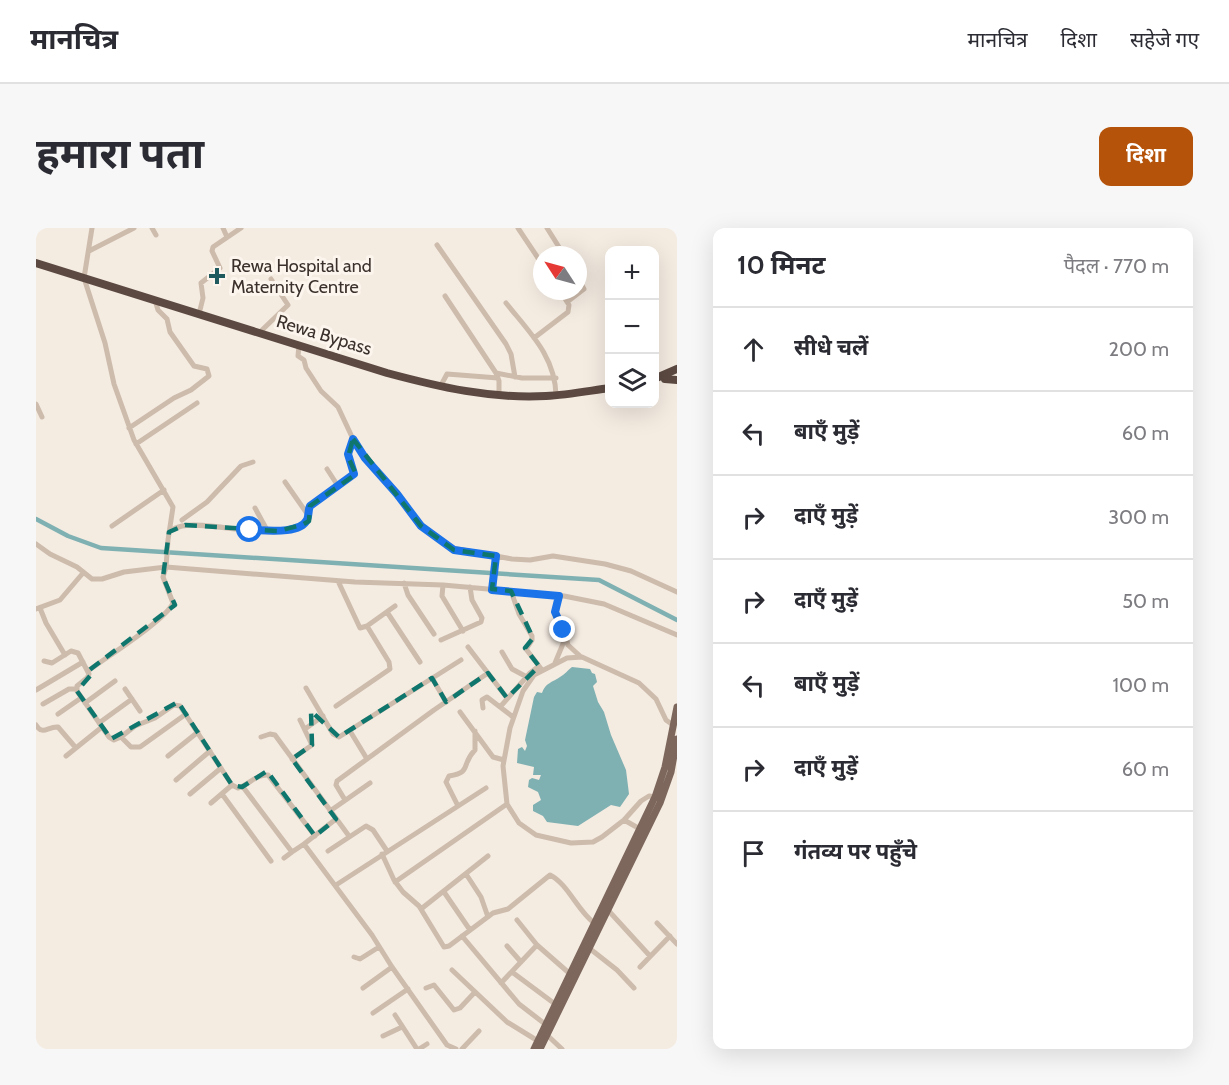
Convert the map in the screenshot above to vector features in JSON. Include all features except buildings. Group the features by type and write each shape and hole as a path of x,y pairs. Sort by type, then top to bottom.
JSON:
{"highway":[{"name":"Rewa Bypass","path":"36,263 441,387 499,395 556,395 605,389"},
{"path":"659,378 674,374"}],"main road":[{"path":"534,1049 589,948 656,797 665,767 677,707"},
{"path":"641,832 660,803 674,770 677,741"},
{"path":"540,1049 547,1035 548,1023 555,1004 569,973 594,923 606,907"}],"street":[{"path":"92,228 84,278 105,343 114,384 136,444 184,523 267,531 294,529 305,523 309,516 310,506 354,473 348,454 353,439"},
{"path":"88,251 134,228"},
{"path":"152,228 156,235"},
{"path":"223,228 227,237"},
{"path":"200,314 203,302 201,282 220,268 213,249 242,228"},
{"path":"518,228 533,250"},
{"path":"547,228 558,246"},
{"path":"437,245 506,344 511,354 514,377"},
{"path":"260,333 288,304 271,279"},
{"path":"445,296 497,376 499,395"},
{"path":"129,428 200,384 209,376 207,369 194,366 170,332 168,321 158,310 155,300"},
{"path":"534,338 568,312 570,308 567,302 570,300"},
{"path":"506,303 546,354 556,378 556,395"},
{"path":"299,345 298,355 304,360 306,368 321,391 338,407 365,458 397,494 421,526 454,550 495,559 525,560 553,556 605,564 631,571 677,592"},
{"path":"441,387 447,374 556,378"},
{"path":"136,444 197,403"},
{"path":"36,404 42,417"},
{"path":"169,532 184,523 242,466 253,462"},
{"path":"327,469 338,486"},
{"path":"285,482 309,516"},
{"path":"112,525 164,490"},
{"path":"255,508 267,531"},
{"path":"88,671 153,624 172,606 172,599 163,577 167,565 169,532 174,509"},
{"path":"36,544 96,580 124,572 167,565 338,581 493,588 590,600 677,635"},
{"path":"493,588 495,559"},
{"path":"65,655 38,609 60,600 83,573"},
{"path":"338,581 358,627 367,626 395,606"},
{"path":"404,583 408,595 434,634"},
{"path":"443,585 442,596 463,631"},
{"path":"441,640 479,624 482,620 471,597 470,587"},
{"path":"511,591 519,614 532,636 526,649 541,668"},
{"path":"559,596 555,612 571,649 582,657 639,683 656,699 666,720 673,725"},
{"path":"387,612 420,662"},
{"path":"336,706 390,669 389,662 367,626"},
{"path":"555,663 565,639"},
{"path":"468,646 507,698"},
{"path":"43,704 69,689 76,688 89,676 76,651 52,663 44,661"},
{"path":"502,652 515,672 527,677"},
{"path":"500,706 527,677 541,668 567,658 582,657"},
{"path":"306,688 336,736 339,737 461,660"},
{"path":"36,690 83,662"},
{"path":"541,668 523,691 513,717 504,760 507,804 525,829 536,835 571,843 593,842 624,820 641,801 650,796 656,797"},
{"path":"345,800 336,783 488,673"},
{"path":"432,678 446,702"},
{"path":"58,714 115,681"},
{"path":"76,688 111,739 117,740 135,726 155,718 174,705 180,706 232,785 238,788 243,787 260,776 268,775 315,836"},
{"path":"125,689 140,711"},
{"path":"483,708 482,700 485,697 513,717"},
{"path":"66,756 132,699"},
{"path":"460,712 493,757 504,760"},
{"path":"121,737 131,747 140,747 186,714"},
{"path":"304,729 323,716"},
{"path":"292,759 312,745 300,720"},
{"path":"36,725 43,731 58,727 76,748"},
{"path":"350,731 367,759"},
{"path":"168,756 198,732"},
{"path":"458,806 446,782 449,776 460,775 465,770 467,757 475,750 475,732"},
{"path":"261,736 273,733 349,836"},
{"path":"177,780 210,752"},
{"path":"190,794 221,768"},
{"path":"330,811 370,783"},
{"path":"211,803 232,785"},
{"path":"243,787 292,852"},
{"path":"336,885 486,788"},
{"path":"222,794 271,861"},
{"path":"395,882 507,804"},
{"path":"284,858 336,819"},
{"path":"624,820 641,832"},
{"path":"328,851 366,826 373,830 395,882 421,909 444,947 449,946 498,910 508,909 550,874 557,879 587,918 594,923"},
{"path":"304,844 336,885 408,989 444,1047 456,1049"},
{"path":"421,909 488,856"},
{"path":"466,874 480,897 488,917"},
{"path":"444,892 470,930"},
{"path":"606,907 650,957"},
{"path":"518,920 537,945 569,973"},
{"path":"657,923 677,944"},
{"path":"462,936 519,1004 548,1023"},
{"path":"640,967 670,936"},
{"path":"501,983 537,945"},
{"path":"507,946 521,962"},
{"path":"354,957 360,959 379,947"},
{"path":"589,948 617,970 634,988"},
{"path":"363,988 392,967"},
{"path":"452,970 507,1022 538,1041"},
{"path":"512,972 555,1004"},
{"path":"426,987 434,985 454,1010 460,1008 474,993"},
{"path":"373,1013 408,989"},
{"path":"395,1015 418,1049 427,1044"},
{"path":"383,1036 402,1027"},
{"path":"462,1049 479,1031"},
{"path":"547,1035 562,1049"}],"highlighted area":[{"path":"353,439 421,526 454,550 496,556 492,589 511,591 533,638 525,648 539,666 507,698 488,673 446,702 432,678 339,737 311,711 312,745 292,759 336,819 315,836 267,771 242,787 232,785 178,702 111,739 77,691 90,676 88,671 175,605 163,577 169,532 185,525 278,531 302,525 309,521 310,506 356,474 348,457"}],"water":[{"path":"572,667 590,669 595,674 597,682 593,686 626,770 629,794 620,807 611,805 578,826 547,822 543,816 533,811 533,805 541,800 538,792 528,787 529,780 532,778 539,780 541,775 533,775 534,767 517,763 518,749 522,747 525,751 527,746 525,740 534,697 537,692 542,693 547,685"}],"waterway":[{"path":"36,519 68,536 101,548 599,580 677,620"}],"place":[{"name":"Rewa Hospital and Maternity Centre","path":"217,276"}],"route":[{"path":"250,530 283,531 294,529 305,523 310,506 354,474 348,459 353,439 365,458 397,494 421,526 454,550 496,556 492,590 559,596 555,612 563,630"}]}
